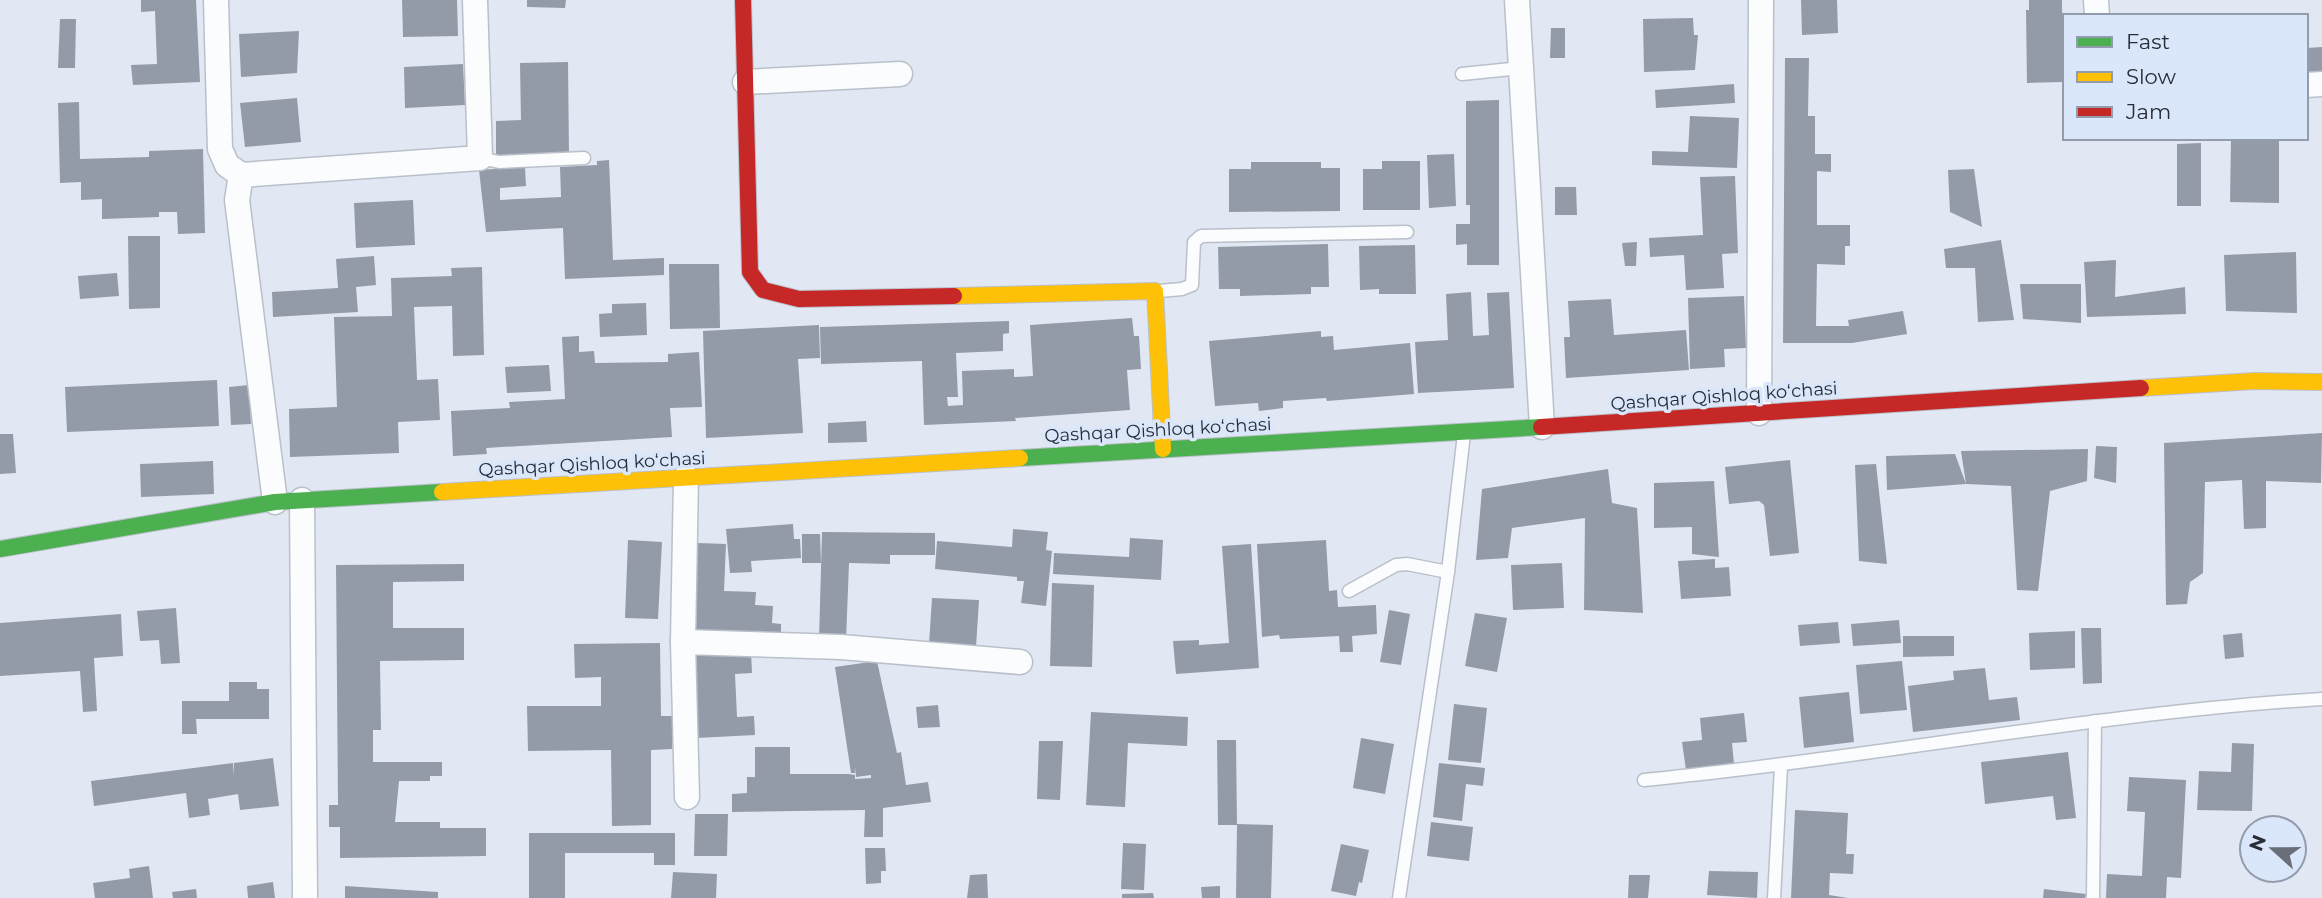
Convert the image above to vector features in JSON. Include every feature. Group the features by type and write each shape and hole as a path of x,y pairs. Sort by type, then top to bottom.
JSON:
{"main road":[{"path":"743,0 750,272 763,290 799,299 1155,291 1163,449"},
{"name":"Qashqar Qishloq koʻchasi","path":"0,549 275,502 302,500 1542,428 2255,381 2322,382"}],"street":[{"path":"216,0 220,149 227,165 241,175 480,158 475,0"},
{"path":"1517,0 1542,428"},
{"path":"1759,413 1761,0"},
{"path":"745,82 900,74"},
{"path":"241,175 237,201 275,502"},
{"path":"686,477 683,642 687,797"},
{"path":"302,500 305,898"},
{"path":"683,642 841,647 1020,662"}],"lane":[{"path":"1462,74 1521,68"},
{"path":"480,158 499,162 584,158"},
{"path":"1155,291 1182,289 1192,285 1194,242 1201,236 1407,232"},
{"path":"1399,898 1448,572 1465,431"},
{"path":"1349,591 1396,565 1448,572"},
{"path":"1644,780 1781,767 2095,722 2322,699"},
{"path":"2093,898 2095,722"},
{"path":"1774,898 1781,767"}],"building":[{"path":"141,0 196,0 200,82 133,85 131,65 157,64 155,11 141,12"},
{"path":"402,0 457,0 458,36 403,37"},
{"path":"527,0 566,0 565,8 527,7"},
{"path":"1801,0 1837,0 1838,33 1802,35"},
{"path":"2029,0 2062,0 2063,82 2027,83 2026,10 2029,10"},
{"path":"1693,18 1694,35 1698,35 1695,70 1644,72 1643,19"},
{"path":"60,19 76,19 75,68 58,68"},
{"path":"1551,28 1565,28 1565,58 1550,58"},
{"path":"299,31 297,73 241,77 239,34"},
{"path":"2322,47 2322,75 2308,76 2308,48"},
{"path":"1785,58 1809,58 1808,116 1815,116 1815,154 1831,154 1831,172 1817,171 1817,225 1850,225 1850,246 1845,246 1845,265 1817,264 1816,326 1849,326 1848,320 1903,311 1907,334 1852,343 1783,343"},
{"path":"568,62 569,155 496,157 496,121 521,120 520,63"},
{"path":"463,64 465,105 405,108 404,67"},
{"path":"1734,84 1735,103 1656,108 1655,90"},
{"path":"297,98 301,142 245,147 240,103"},
{"path":"1499,100 1499,265 1467,265 1467,244 1456,245 1456,224 1470,224 1470,205 1466,205 1466,101"},
{"path":"79,102 80,159 149,157 149,151 203,149 205,233 178,234 177,212 159,212 159,217 102,219 102,199 81,200 81,182 60,183 58,103"},
{"path":"1690,116 1739,118 1737,168 1652,165 1652,151 1688,152"},
{"path":"2231,140 2279,140 2279,203 2230,202"},
{"path":"2201,143 2201,206 2177,206 2177,144"},
{"path":"1454,154 1456,206 1429,208 1427,155"},
{"path":"609,160 613,260 664,258 664,275 565,279 563,228 486,232 479,170 525,167 526,186 500,188 500,200 561,197 560,167 597,165 597,161"},
{"path":"1382,161 1420,161 1420,210 1363,210 1363,169 1382,169"},
{"path":"1251,162 1321,162 1321,168 1340,168 1340,211 1229,212 1229,169 1251,169"},
{"path":"1974,169 1982,227 1950,212 1948,170"},
{"path":"1735,176 1738,253 1722,254 1724,288 1686,290 1684,255 1650,257 1649,238 1703,235 1700,177"},
{"path":"1555,187 1576,187 1577,215 1555,215"},
{"path":"413,200 415,245 356,248 354,203"},
{"path":"128,236 160,236 160,308 129,309"},
{"path":"2001,240 2014,320 1978,322 1975,268 1946,268 1944,249"},
{"path":"1637,242 1636,266 1625,266 1622,243"},
{"path":"1328,244 1329,287 1311,287 1311,294 1240,296 1240,289 1219,289 1218,247"},
{"path":"1415,245 1416,294 1379,294 1379,289 1360,290 1359,246"},
{"path":"2296,252 2297,313 2226,311 2224,255"},
{"path":"374,256 376,285 356,287 358,312 273,317 272,292 338,288 336,259"},
{"path":"2116,260 2115,297 2185,287 2186,314 2087,317 2084,262"},
{"path":"669,264 719,264 720,328 670,329"},
{"path":"482,267 484,355 453,356 452,306 414,307 417,380 438,379 440,420 398,422 399,453 290,457 289,409 337,407 334,317 392,316 391,278 452,276 451,268"},
{"path":"117,273 119,296 80,299 78,276"},
{"path":"2020,284 2081,284 2081,323 2023,319"},
{"path":"1471,292 1473,336 1489,335 1487,293 1509,292 1514,388 1418,393 1415,342 1448,340 1446,294"},
{"path":"1744,296 1746,348 1724,349 1725,367 1690,369 1688,298"},
{"path":"1611,299 1614,335 1686,330 1689,370 1566,378 1564,337 1570,337 1568,301"},
{"path":"646,303 647,335 600,337 599,314 612,313 612,304"},
{"path":"1132,318 1134,336 1139,336 1141,369 1127,370 1130,410 1015,418 1016,421 924,425 922,361 821,364 820,327 1009,321 1009,333 1003,334 1003,351 956,353 958,397 947,397 948,406 963,405 962,371 1014,369 1014,377 1033,376 1030,325"},
{"path":"819,325 820,358 798,359 803,433 706,438 703,331"},
{"path":"1321,331 1321,337 1333,336 1334,350 1410,343 1414,394 1327,401 1326,398 1283,401 1283,408 1259,411 1258,403 1215,406 1209,341"},
{"path":"579,336 579,352 594,351 595,363 668,362 668,354 699,352 702,407 670,408 672,437 486,448 487,454 453,456 451,411 510,408 509,402 565,399 562,337"},
{"path":"549,365 551,391 507,393 505,367"},
{"path":"217,380 219,426 67,432 65,387"},
{"path":"249,385 251,424 231,425 229,387"},
{"path":"866,421 867,442 828,443 828,423"},
{"path":"2322,433 2321,483 2266,481 2266,528 2244,529 2242,480 2205,482 2203,573 2190,582 2187,604 2166,605 2164,443"},
{"path":"0,434 13,434 16,473 0,474"},
{"path":"2096,446 2117,447 2116,483 2094,478"},
{"path":"2088,449 2087,481 2050,491 2038,591 2017,590 2011,486 1966,484 1961,451"},
{"path":"1955,454 1966,484 1887,490 1886,456"},
{"path":"1790,460 1799,553 1770,556 1764,505 1759,501 1729,504 1725,467"},
{"path":"213,461 214,494 141,497 140,464"},
{"path":"1876,464 1887,564 1859,561 1855,465"},
{"path":"1608,469 1612,503 1637,508 1643,613 1584,610 1585,518 1512,528 1508,558 1476,560 1482,489"},
{"path":"1714,481 1719,557 1692,554 1692,527 1654,528 1654,483"},
{"path":"793,524 794,539 800,539 801,558 751,561 752,572 730,573 726,529"},
{"path":"1013,529 1048,532 1046,550 1052,551 1046,606 1021,603 1024,581 1017,581 1017,577 935,569 937,541 1012,547"},
{"path":"822,532 935,533 935,555 890,555 890,564 849,563 846,641 819,640"},
{"path":"802,534 820,534 821,563 802,563"},
{"path":"1130,538 1163,540 1161,580 1053,574 1054,553 1129,557"},
{"path":"628,540 662,542 658,619 625,618"},
{"path":"1326,540 1329,591 1337,590 1338,607 1376,605 1377,634 1352,636 1353,652 1340,652 1339,636 1280,639 1279,635 1262,637 1257,544"},
{"path":"698,543 726,544 724,591 756,592 755,605 773,606 772,623 781,624 781,637 694,634"},
{"path":"1251,544 1259,668 1176,674 1173,641 1199,640 1199,645 1229,643 1222,546"},
{"path":"1715,559 1715,568 1729,567 1731,596 1681,599 1678,561"},
{"path":"1562,563 1564,608 1513,610 1511,565"},
{"path":"464,564 464,581 393,582 393,628 464,628 464,660 380,661 381,730 373,730 373,762 442,762 442,776 430,776 430,781 399,781 395,822 440,822 440,828 486,828 486,856 340,858 340,827 329,827 329,805 338,805 336,565"},
{"path":"1052,583 1094,585 1092,667 1050,666"},
{"path":"932,598 979,600 976,647 929,644"},
{"path":"176,608 180,663 161,664 159,640 140,641 137,611"},
{"path":"1389,610 1410,614 1401,665 1380,662"},
{"path":"1475,613 1507,618 1497,672 1465,666"},
{"path":"121,614 123,656 94,658 97,711 83,712 80,671 0,676 0,623"},
{"path":"1899,620 1901,643 1853,646 1851,624"},
{"path":"1838,622 1840,643 1800,646 1798,625"},
{"path":"2081,628 2101,628 2102,683 2083,684"},
{"path":"2075,631 2075,668 2030,670 2029,633"},
{"path":"2242,633 2244,657 2225,659 2223,635"},
{"path":"1903,636 1954,636 1954,656 1903,657"},
{"path":"660,643 661,716 672,716 672,749 651,750 651,825 612,826 611,750 528,751 527,706 601,706 601,677 575,678 574,644"},
{"path":"751,651 752,673 735,674 737,717 754,716 755,735 696,738 691,654"},
{"path":"877,661 897,753 901,752 906,785 928,782 931,802 883,808 883,837 864,837 865,810 732,812 732,794 747,793 747,777 755,777 755,747 790,747 790,774 849,774 855,775 855,779 871,778 871,775 856,777 855,767 855,773 851,773 835,667"},
{"path":"1902,661 1907,710 1860,714 1856,665"},
{"path":"1985,668 1989,700 2017,697 2020,720 1913,732 1908,686 1954,680 1953,671"},
{"path":"229,682 257,682 257,689 269,689 269,719 196,719 197,734 182,734 182,701 229,701"},
{"path":"1849,692 1854,742 1804,748 1799,697"},
{"path":"1454,704 1487,708 1481,763 1448,760"},
{"path":"938,705 940,727 918,728 916,707"},
{"path":"1091,712 1188,717 1187,746 1128,743 1125,807 1086,805"},
{"path":"1744,713 1747,742 1732,743 1734,764 1686,770 1682,742 1702,740 1700,718"},
{"path":"1361,738 1394,744 1385,794 1353,788"},
{"path":"1217,740 1236,740 1237,825 1218,825"},
{"path":"1039,741 1063,741 1060,800 1037,799"},
{"path":"2232,743 2254,744 2252,811 2197,810 2199,771 2231,772"},
{"path":"2068,752 2076,818 2056,820 2053,796 1985,804 1981,762"},
{"path":"273,758 279,806 240,810 238,794 208,799 210,815 189,818 186,793 94,806 91,781 233,763 234,776 234,763"},
{"path":"1439,763 1485,768 1483,786 1466,784 1462,821 1433,817"},
{"path":"2129,777 2186,780 2181,878 2167,877 2166,898 2106,898 2107,874 2142,876 2145,812 2127,811"},
{"path":"1795,810 1848,813 1846,854 1854,854 1853,874 1830,873 1829,895 1848,898 1791,898"},
{"path":"695,814 728,814 727,856 694,856"},
{"path":"1431,822 1473,827 1469,861 1427,856"},
{"path":"1237,824 1273,825 1271,898 1236,898"},
{"path":"529,833 675,833 675,865 654,865 654,853 565,853 565,898 529,898"},
{"path":"1123,843 1146,844 1144,890 1121,889"},
{"path":"1341,844 1369,850 1362,883 1359,882 1356,896 1331,891"},
{"path":"865,848 885,848 886,871 881,871 881,883 866,884"},
{"path":"149,866 153,898 95,898 93,883 130,878 129,869"},
{"path":"1709,871 1758,872 1757,898 1707,895"},
{"path":"673,872 717,874 716,898 671,898"},
{"path":"987,874 988,898 967,898 970,875"},
{"path":"1629,875 1650,875 1648,898 1628,898"},
{"path":"273,882 275,898 248,898 247,886"},
{"path":"345,886 438,892 438,898 345,898"},
{"path":"1220,886 1220,898 1202,898 1201,887"},
{"path":"196,889 197,898 173,898 172,892"},
{"path":"2044,889 2086,894 2085,898 2043,898"},
{"path":"1153,893 1154,898 1122,898 1122,894"}],"traffic: fast":[{"path":"1020,458 1541,427"},
{"path":"0,549 275,502 442,492"}],"traffic: slow":[{"path":"954,296 1155,291 1163,449"},
{"path":"2141,388 2255,381 2322,382"},
{"path":"442,492 1020,458"}],"traffic: jam":[{"path":"743,0 750,272 763,290 799,299 954,296"},
{"path":"1541,427 2141,388"}]}
